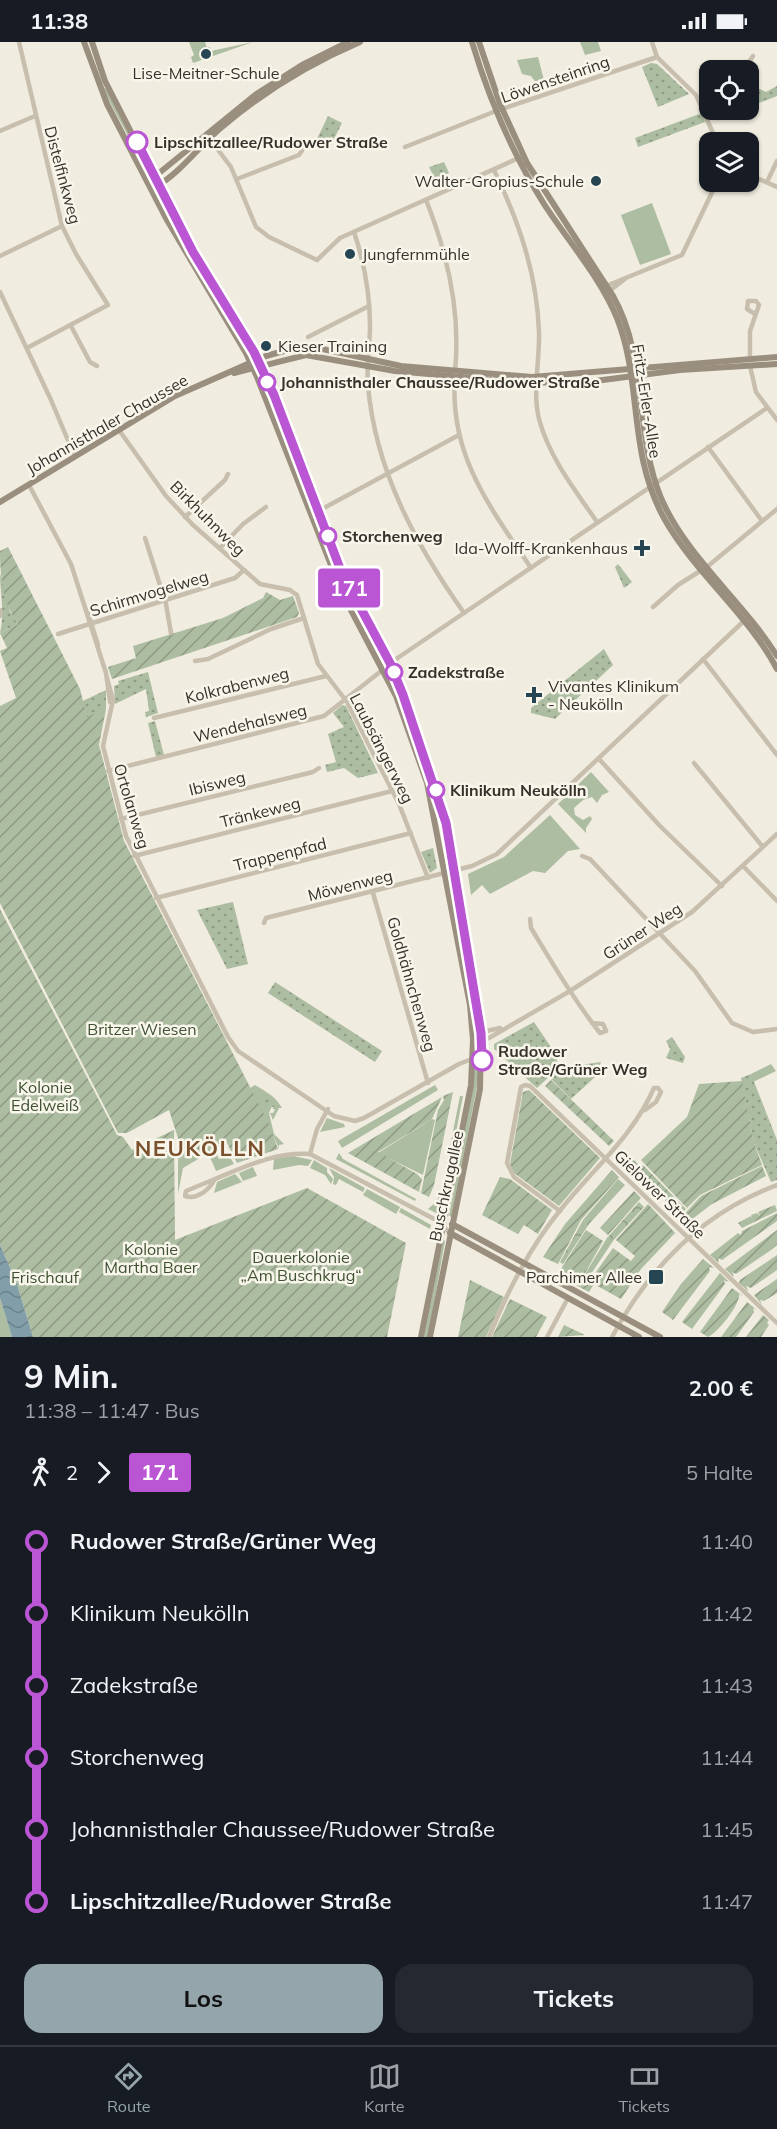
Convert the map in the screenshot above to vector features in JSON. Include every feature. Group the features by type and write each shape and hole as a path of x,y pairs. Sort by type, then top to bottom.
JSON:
{"main road":[{"path":"84,42 133,153 196,274 255,364"},
{"path":"92,42 101,82 255,364"},
{"path":"148,182 285,78 348,42"},
{"path":"306,66 360,42"},
{"name":"Fritz-Erler-Allee","path":"472,42 520,157 626,322 639,444 666,521 777,656"},
{"name":"Fritz-Erler-Allee","path":"479,42 499,110"},
{"path":"151,189 158,185 207,136"},
{"path":"133,153 140,150"},
{"path":"161,208 168,205"},
{"path":"196,274 203,270"},
{"name":"Johannisthaler Chaussee","path":"0,502 175,396 255,364 306,355 326,356 455,374 537,380 633,376 777,357"},
{"name":"Johannisthaler Chaussee","path":"537,380 632,368 750,362 777,364"},
{"name":"Buschkrugallee","path":"255,364 274,395 341,571 390,663 436,789 456,870 482,1036 480,1089 429,1337"},
{"name":"Buschkrugallee","path":"255,364 266,398 342,592 383,669 427,783 473,1037 471,1085 421,1337"},
{"path":"266,398 274,395"},
{"name":"Fritz-Erler-Allee","path":"746,619 777,669"},
{"path":"452,1224 660,1337"},
{"path":"450,1233 639,1337"}],"street":[{"name":"Distelfinkweg","path":"19,42 62,225 76,254 108,304 71,326"},
{"path":"652,42 657,57 699,100"},
{"path":"750,60 753,56"},
{"name":"Löwensteinring","path":"405,147 499,110 657,57"},
{"path":"0,131 35,116"},
{"path":"207,136 228,162 237,179 251,219 262,233 320,260 333,243 354,232 520,157"},
{"path":"237,179 299,155 307,143"},
{"path":"767,183 777,161"},
{"path":"494,170 519,226 534,278 539,328 537,410 545,437 557,461 597,522"},
{"path":"759,179 777,187"},
{"path":"606,290 625,279 682,255 712,192"},
{"path":"426,200 442,240 452,284 456,328 455,374 459,435 467,463 479,490 531,568"},
{"path":"0,256 62,225"},
{"path":"354,232 363,264 369,306 368,363 372,414 388,474 419,544 464,613"},
{"path":"0,292 75,457"},
{"path":"755,314 748,310 747,303 753,300 759,305 750,331 753,385 777,420"},
{"path":"308,337 369,306"},
{"path":"27,348 71,326 90,362 97,366"},
{"path":"383,669 767,408"},
{"name":"Birkhuhnweg","path":"119,430 166,496 185,517 260,584 274,589 290,590 298,598"},
{"path":"311,515 459,435"},
{"path":"708,447 762,521"},
{"path":"185,517 225,480 228,474"},
{"name":"Ortolanweg","path":"29,485 61,542 107,678 110,706 103,740 108,771 134,856 232,1044 245,1057 327,1110 340,1118 355,1121 428,1083"},
{"path":"220,547 243,524 266,507"},
{"path":"653,607 670,591 705,568 777,509"},
{"path":"145,538 165,600 171,633"},
{"name":"Schirmvogelweg","path":"58,634 235,578 244,570"},
{"name":"Laubsängerweg","path":"298,598 314,653 326,676 345,699 392,792 428,878"},
{"path":"0,610 0,616"},
{"path":"195,661 208,659 272,628 304,618"},
{"name":"Möwenweg","path":"264,923 266,918 373,893 456,870 484,861 506,848 746,619"},
{"path":"704,659 777,755"},
{"name":"Wendehalsweg","path":"108,771 314,720 324,716 383,669"},
{"name":"Kolkrabenweg","path":"154,718 326,676"},
{"path":"599,759 660,826 722,886"},
{"path":"694,763 763,847"},
{"name":"Ibisweg","path":"121,819 311,772 319,768"},
{"name":"Tränkeweg","path":"134,856 392,792"},
{"name":"Trappenpfad","path":"156,898 411,833"},
{"name":"Grüner Weg","path":"473,1037 505,1027 570,991 660,934 692,912 777,834"},
{"path":"582,856 590,859 701,979 732,1023 753,1032 777,1029"},
{"path":"743,866 777,901"},
{"name":"Goldhähnchenweg","path":"373,893 428,1083"},
{"path":"530,919 531,928 592,1023"},
{"path":"428,1083 467,1059 472,1059"},
{"name":"Gielower Straße","path":"560,1210 514,1177 507,1163 521,1087 525,1085 530,1086 777,1323"},
{"path":"489,1337 525,1264 560,1210 626,1137 645,1110 654,1088 658,1088 661,1092 656,1102 645,1110"},
{"path":"310,1154 317,1129 327,1110"},
{"path":"215,1179 207,1191 190,1198 184,1194 186,1191 215,1179 270,1157 288,1153 310,1154 444,1225 450,1233"},
{"path":"612,1337 651,1276 687,1238 738,1202 777,1186"},
{"path":"444,1225 452,1224"},
{"path":"547,1337 568,1298"}],"green space":[{"name":"Lise-Meitner-Schule","path":"189,42 205,42 211,51 253,42 193,63 191,57 194,55"},
{"path":"580,42 598,42 601,51 585,55"},
{"path":"538,57 545,84 537,84 531,76 522,74 517,60"},
{"path":"651,63 657,64 689,94 658,107 642,67"},
{"path":"777,86 777,96 759,103 759,89 766,92"},
{"path":"106,88 136,148 135,149 103,89"},
{"path":"699,114 699,120 705,122 638,147 635,138"},
{"path":"328,116 342,123 330,147 316,141"},
{"path":"444,162 449,173 435,179 429,167"},
{"path":"652,203 671,254 640,265 621,215"},
{"path":"270,400 278,413 313,507 311,508"},
{"path":"316,518 349,594 375,644 347,594"},
{"name":"Britzer Wiesen","path":"8,547 80,689 87,717 106,709 99,745 124,841 269,1124 278,1149 237,1163 226,1141 178,1160 178,1138 169,1110 127,1133 118,1133 0,903 0,706 16,698 0,651 7,648 0,633 18,624 9,608 2,580 0,551"},
{"path":"618,564 632,582 624,588 615,567"},
{"path":"0,573 10,612 18,624 0,633 2,610"},
{"path":"266,592 280,600 293,596 299,613 297,617 112,679 108,667 136,658 133,646 223,618 263,598"},
{"path":"604,649 613,665 555,719 531,713 531,708"},
{"path":"148,672 158,713 146,717 145,712 149,711 146,689 115,704 114,686 119,684 118,681"},
{"path":"106,690 106,709 0,759 0,740"},
{"path":"342,705 346,706 378,773 358,778 344,768 327,772 325,765 336,762 328,734 344,727 333,713"},
{"path":"155,721 164,755 156,757 148,723"},
{"path":"591,772 609,792 602,795 597,803 592,797 583,800 574,808 575,815 583,820 590,816 592,819 586,828 586,833 558,804"},
{"path":"550,815 580,849 568,851 545,873 533,871 490,894 482,885 471,895 468,874 504,857"},
{"path":"433,848 437,868 430,873 421,852"},
{"path":"233,902 248,964 227,969 197,910"},
{"path":"0,909 117,1135 123,1137 132,1150 174,1130 175,1240 307,1188 406,1243 387,1337 33,1337 16,1281 0,1245"},
{"path":"275,982 382,1051 375,1062 268,993"},
{"path":"534,1022 555,1053 559,1068 601,1062 595,1077 571,1099 549,1077 537,1088 494,1049 494,1044"},
{"path":"672,1037 685,1057 683,1063 666,1058 670,1049 666,1041"},
{"path":"476,1047 479,1047 478,1081 452,1217 449,1216 473,1085"},
{"path":"771,1064 776,1071 753,1082 751,1074"},
{"path":"751,1074 777,1140 777,1180 771,1182 754,1143 741,1078"},
{"path":"551,1080 614,1141 609,1146 545,1086"},
{"path":"742,1081 754,1143 762,1165 700,1195 687,1208 641,1160 687,1117 699,1084"},
{"path":"255,1085 274,1098 282,1108 279,1108 273,1120 270,1113 275,1110 272,1108 275,1108 272,1106 269,1113 274,1134 284,1144 279,1145 279,1148 250,1088"},
{"path":"435,1085 438,1090 342,1148 338,1141"},
{"path":"529,1090 600,1158 559,1206 514,1173 510,1164 523,1092"},
{"path":"453,1092 434,1185 429,1197 421,1193 438,1110 444,1100 443,1096"},
{"path":"264,1093 278,1102 275,1108 259,1101"},
{"path":"460,1096 463,1096 440,1215 428,1209 437,1201 442,1187"},
{"path":"442,1097 432,1119 378,1152 417,1174 422,1179 419,1192 348,1153"},
{"path":"327,1118 344,1124 345,1127 320,1132"},
{"path":"432,1119 435,1120 423,1175 378,1153"},
{"path":"224,1142 225,1146 210,1149 210,1152 183,1168 178,1194 178,1160"},
{"path":"224,1149 234,1164 216,1171 209,1155 216,1152 219,1159 223,1157 221,1150"},
{"path":"622,1149 639,1165 634,1170 617,1154"},
{"path":"339,1153 343,1159 416,1199 415,1201 336,1159"},
{"path":"293,1156 312,1160 308,1166 299,1165 273,1170 274,1159"},
{"path":"314,1160 327,1168 327,1172 333,1179 331,1184 325,1175 310,1168"},
{"path":"643,1165 686,1209 680,1215 641,1177 637,1181 632,1176"},
{"path":"762,1166 766,1176 712,1204 683,1226 678,1221 701,1196"},
{"path":"253,1167 257,1176 243,1181 239,1173"},
{"path":"329,1168 365,1188 363,1192 339,1179 336,1185 333,1184 334,1177"},
{"path":"612,1170 619,1177 581,1220 558,1264 543,1257 565,1224"},
{"path":"235,1174 242,1182 214,1193 217,1182"},
{"path":"500,1177 510,1179 552,1210 538,1234 524,1225 518,1234 482,1215"},
{"path":"618,1179 625,1185 589,1224 563,1264 560,1262 583,1220"},
{"path":"367,1189 400,1207 396,1214 363,1195"},
{"path":"634,1191 641,1198 608,1235 600,1228"},
{"path":"639,1202 644,1207 613,1241 589,1277 585,1274 607,1238"},
{"path":"648,1204 679,1237 675,1233 641,1269 621,1299 594,1284 589,1292 557,1275 586,1230 603,1241 584,1275 591,1279 613,1248 631,1261 635,1256 616,1240"},
{"path":"775,1205 777,1211 742,1228 738,1223 751,1216 753,1220 751,1215 757,1213 760,1216 758,1212"},
{"path":"401,1208 431,1225 430,1229 399,1212"},
{"path":"777,1213 777,1221 722,1260 718,1258 719,1263 710,1255 738,1233 741,1235 742,1231"},
{"path":"777,1230 777,1245 771,1250 736,1274 732,1272 734,1277 725,1269"},
{"path":"443,1240 445,1241 428,1337 424,1337"},
{"path":"777,1255 777,1270 751,1288 746,1286 748,1291 739,1283 740,1280"},
{"path":"703,1259 714,1268 709,1267 710,1271 673,1320 662,1312 681,1284"},
{"path":"720,1273 729,1282 724,1280 725,1284 692,1329 682,1322"},
{"path":"777,1279 777,1293 764,1301 760,1300 762,1305 754,1295"},
{"path":"470,1280 504,1297 486,1337 458,1337"},
{"path":"732,1288 743,1296 739,1294 728,1317 708,1337 700,1332"},
{"path":"0,1298 12,1337 0,1337"},
{"path":"510,1299 547,1317 536,1337 492,1337"},
{"path":"747,1302 757,1310 753,1308 754,1312 736,1337 721,1337"},
{"path":"763,1315 769,1320 767,1323 769,1325 761,1337 746,1337"},
{"path":"564,1325 585,1335 558,1337"}],"water":[{"path":"0,1245 16,1281 33,1337 12,1337 0,1298"}],"bus line":[{"name":"171","path":"137,142 193,252 254,352 274,395 341,571 390,663 403,695 448,831 481,1033 482,1060"}],"place":[{"name":"Lise-Meitner-Schule","path":"206,54"},
{"name":"Lipschitzallee/Rudower Straße","path":"137,142"},
{"name":"Walter-Gropius-Schule","path":"596,181"},
{"name":"Jungfernmühle","path":"350,254"},
{"name":"Kieser Training","path":"266,346"},
{"name":"Johannisthaler Chaussee/Rudower Straße","path":"267,382"},
{"name":"Storchenweg","path":"328,536"},
{"name":"Ida-Wolff-Krankenhaus","path":"642,548"},
{"name":"Zadekstraße","path":"394,672"},
{"name":"Vivantes Klinikum - Neukölln","path":"534,695"},
{"name":"Klinikum Neukölln","path":"436,790"},
{"name":"Rudower Straße/Grüner Weg","path":"482,1060"},
{"name":"Parchimer Allee","path":"656,1277"}],"district":[{"name":"NEUKÖLLN","path":"200,1148"}],"park label":[{"name":"Kolonie Edelweiß","path":"45,1096"},
{"name":"Kolonie Martha Baer","path":"151,1258"},
{"name":"Dauerkolonie „Am Buschkrug“","path":"301,1266"},
{"name":"Frischauf","path":"45,1277"}]}
